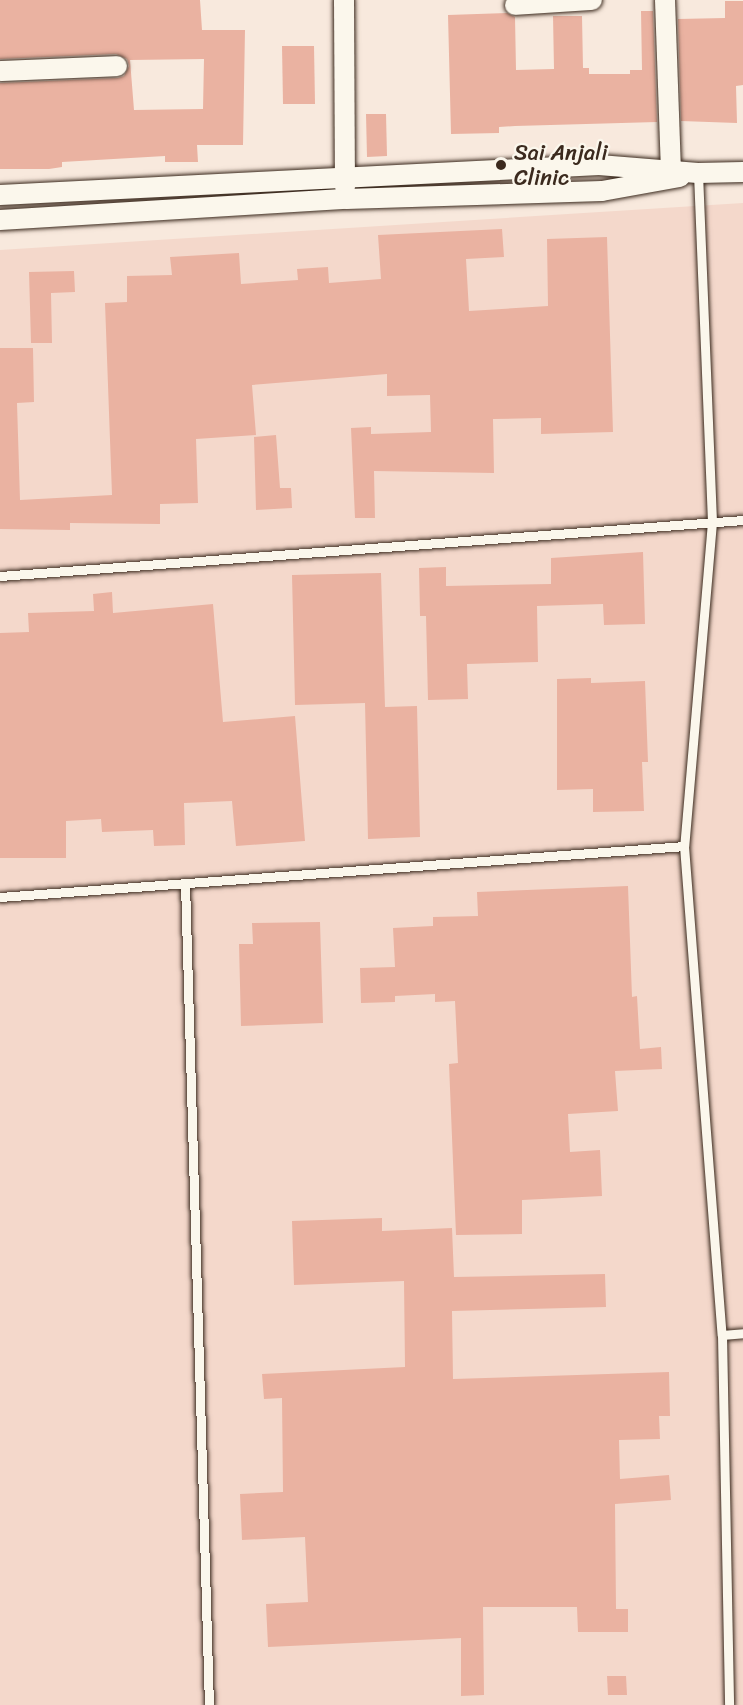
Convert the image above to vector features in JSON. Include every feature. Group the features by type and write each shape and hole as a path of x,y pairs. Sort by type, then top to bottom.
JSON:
{"street":[{"path":"344,0 345,198"},
{"path":"525,3 592,0"},
{"path":"665,0 671,170"},
{"path":"0,71 117,66"},
{"path":"0,195 345,175 599,165 698,173 743,172"},
{"path":"0,220 345,198 602,191 698,173"}],"lane":[{"path":"698,173 712,522 684,846 722,1335 729,1705"},
{"path":"0,576 743,520"},
{"path":"0,897 684,846"},
{"path":"185,883 209,1705"},
{"path":"722,1335 743,1334"}],"shaded area":[{"path":"743,203 743,1705 0,1705 0,250"}],"building":[{"path":"0,0 200,0 202,30 245,30 243,145 197,145 198,162 165,162 165,156 62,162 62,167 49,169 0,169 0,83 118,78 124,76 129,66 127,59 116,54 0,59","holes":["204,59 203,109 134,110 130,60"]},
{"path":"725,1 743,1 743,85 736,86 737,123 681,121 678,19 725,18"},
{"path":"641,11 653,11 657,122 515,126 499,127 499,133 451,134 448,15 507,13 515,17 516,70 554,69 553,16 582,16 583,68 589,68 589,74 630,74 630,70 642,70"},
{"path":"282,46 314,46 315,104 283,104"},
{"path":"366,114 386,114 387,156 367,157"},
{"path":"502,229 504,257 466,259 469,311 548,306 547,239 607,237 613,432 541,434 541,418 493,419 494,473 374,471 375,518 355,518 351,428 371,427 371,434 431,432 430,395 387,396 387,374 252,385 256,435 196,439 198,503 160,504 160,524 70,523 70,530 0,529 0,348 33,348 34,402 17,403 20,500 112,495 105,303 127,302 127,276 172,275 170,257 239,253 241,284 298,280 297,269 328,267 329,283 381,279 378,235"},
{"path":"74,271 75,292 51,293 52,343 31,343 29,272"},
{"path":"276,435 280,488 291,488 292,508 256,510 254,437"},
{"path":"643,552 645,624 604,625 603,604 537,606 538,662 467,664 468,699 428,700 426,616 420,616 419,568 446,567 446,586 551,584 551,558"},
{"path":"381,573 385,707 417,706 420,837 368,839 365,703 295,705 292,575"},
{"path":"112,592 113,613 213,604 223,722 295,716 305,841 236,846 232,801 184,803 185,845 154,846 153,830 102,832 101,819 66,821 66,858 0,858 0,633 29,632 28,613 94,611 93,594"},
{"path":"591,678 591,683 645,681 648,762 642,762 644,811 593,812 593,789 557,790 557,679"},
{"path":"628,886 632,997 637,996 640,1049 661,1047 662,1069 615,1071 618,1111 568,1114 570,1152 600,1150 602,1196 522,1200 522,1234 456,1235 449,1064 458,1063 455,1001 435,1002 435,994 395,996 395,1002 361,1003 360,968 395,967 393,928 433,926 433,917 478,916 477,892"},
{"path":"320,922 323,1023 241,1026 239,944 253,944 252,923"},
{"path":"382,1218 382,1231 452,1228 454,1277 605,1274 606,1307 452,1311 453,1379 669,1372 670,1416 659,1416 660,1439 619,1440 620,1479 669,1475 671,1500 615,1504 616,1609 628,1609 628,1632 578,1632 577,1607 483,1607 484,1695 461,1696 461,1638 268,1647 266,1604 308,1602 305,1537 242,1540 240,1494 283,1492 282,1398 264,1399 262,1374 405,1367 404,1281 294,1285 292,1221"},
{"path":"607,1676 626,1676 627,1695 608,1695"}],"place":[{"name":"Sai Anjali Clinic","path":"501,165"}]}
